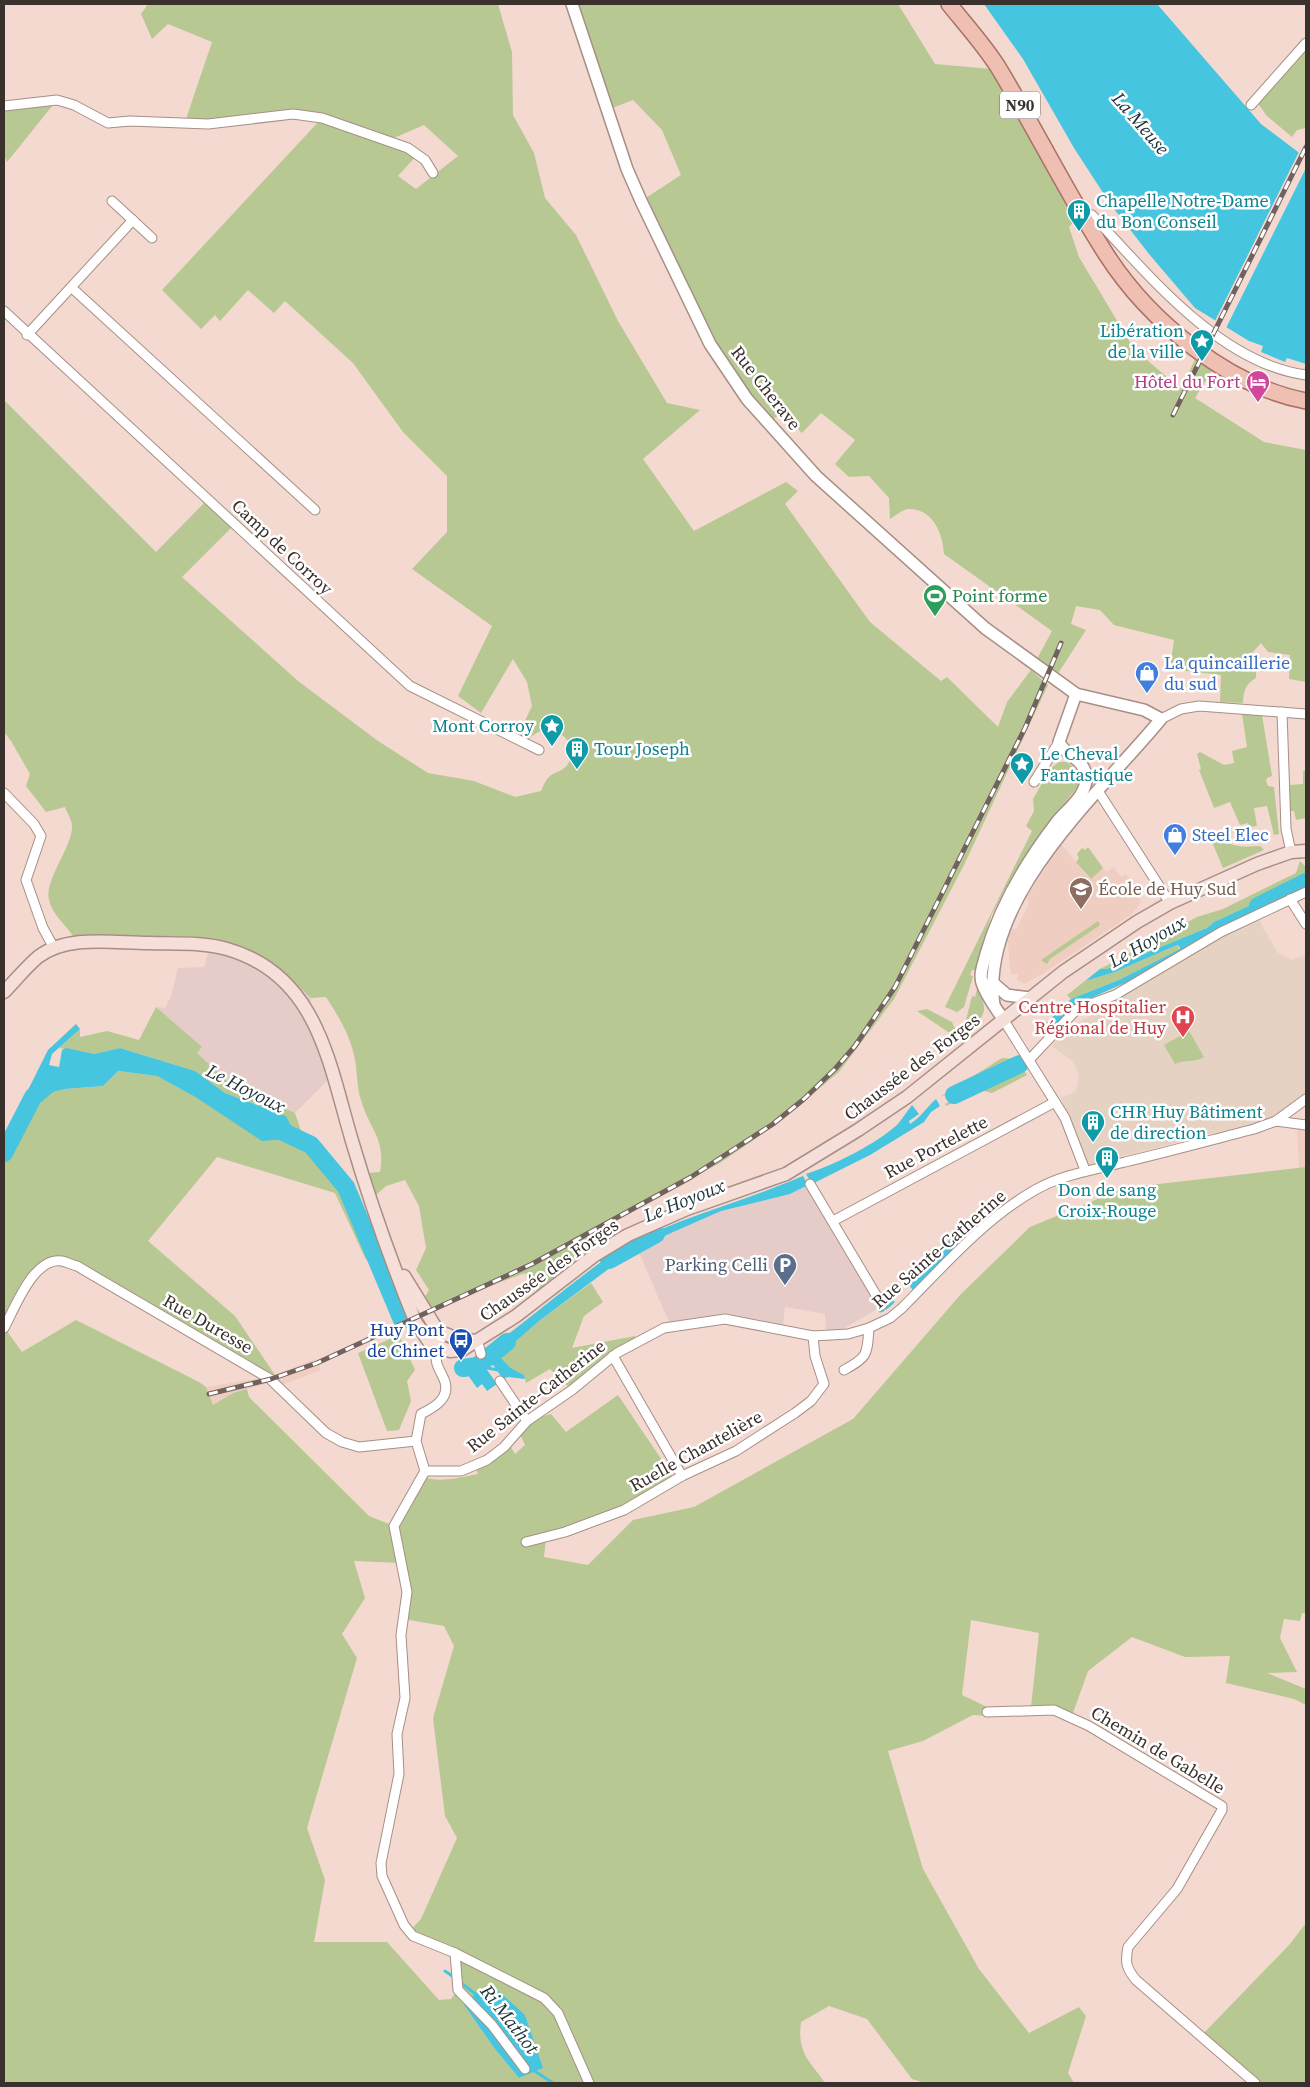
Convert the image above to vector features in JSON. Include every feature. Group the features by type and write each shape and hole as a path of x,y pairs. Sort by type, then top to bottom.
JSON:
{"main road":[{"name":"N90","path":"949,4 996,65 1118,271 1167,324 1199,351 1248,382 1284,396 1306,401"},
{"name":"Chaussée des Forges","path":"438,1347 450,1351 462,1350 516,1316 595,1255 628,1235 687,1209 769,1181 800,1167 893,1108 1003,1019 1104,943 1170,903 1257,864 1291,852 1306,851"},
{"path":"4,992 39,957 54,948 76,943 194,944 227,950 252,960 275,974 295,992 311,1015 322,1040 360,1169 416,1323 430,1343 438,1347"},
{"path":"393,1259 436,1328 443,1334"},
{"name":"Chaussée des Forges","path":"443,1334 476,1340"}],"street":[{"name":"Rue Cherave","path":"572,4 624,161 710,344 733,379 816,476 974,618 1048,676 1076,694 1137,708 1162,719"},
{"path":"1250,105 1306,43"},
{"path":"4,106 57,100 74,105 108,123 130,121 184,125 208,124 293,114 322,118 408,148 425,160 433,173"},
{"path":"112,201 152,238"},
{"path":"1082,212 1092,214 1164,290 1225,341 1257,360 1306,375"},
{"path":"27,335 133,220"},
{"path":"72,288 315,510"},
{"name":"Camp de Corroy","path":"4,311 27,335 410,686 539,750"},
{"path":"1034,782 1058,742 1076,694"},
{"path":"994,1005 992,982 1003,933 1021,893 1056,839 1162,719 1181,709 1222,707 1306,714"},
{"path":"1282,712 1286,829 1291,852"},
{"path":"1058,742 1064,751 1082,764 1086,784 1081,794 1056,823 1027,865 999,913 981,972 982,983 994,1005 1065,1118 1085,1170"},
{"path":"1098,791 1170,903"},
{"path":"4,793 34,824 41,836 26,880 43,928 54,948"},
{"path":"1030,1060 1077,1009 1115,994 1221,932 1306,892"},
{"path":"1290,899 1306,924"},
{"path":"992,982 1007,995 1030,998"},
{"path":"1276,1121 1306,1099"},
{"name":"Rue Portelette","path":"833,1221 1055,1102"},
{"path":"1276,1121 1306,1126"},
{"name":"Rue Sainte-Catherine","path":"425,1471 462,1471 487,1460 504,1446 527,1421 572,1390 613,1356 664,1328 725,1319 813,1336 848,1334 870,1328 890,1318 902,1308 974,1237 1010,1206 1054,1180 1085,1170 1104,1167 1276,1121"},
{"path":"810,1184 882,1305"},
{"name":"Rue Duresse","path":"4,1328 36,1270 49,1262 61,1260 77,1266 268,1377 326,1433 342,1442 360,1447 416,1441"},
{"name":"Rue Sainte-Catherine","path":"844,1370 862,1360 867,1349 870,1328"},
{"path":"443,1334 438,1347 437,1363 446,1385 438,1405 421,1414 416,1441 425,1471 394,1526 407,1592 401,1634 405,1698 397,1734 399,1774 381,1863 382,1876 409,1932 544,1998 558,2013 589,2083"},
{"name":"Ruelle Chantelière","path":"526,1542 565,1532 624,1510 682,1476 736,1451 795,1413 820,1391 824,1384 815,1356 813,1336"},
{"path":"476,1340 481,1354"},
{"path":"613,1356 682,1476"},
{"path":"500,1381 527,1421"},
{"name":"Chemin de Gabelle","path":"987,1712 1054,1710 1089,1726 1222,1806 1222,1810 1177,1889 1128,1947 1126,1964 1127,1969 1136,1980 1255,2083"},
{"path":"455,1953 458,1990 492,2025 525,2069"}],"shaded area":[{"name":"École de Huy Sud","path":"1061,844 1090,879 1103,868 1107,872 1114,867 1121,877 1126,874 1139,893 1137,895 1141,902 1132,914 1041,975 1024,984 1017,979 1018,974 1012,975 1010,970 1008,942 1010,930 1017,928 1029,903 1027,897"},
{"name":"Centre Hospitalier Régional de Huy","path":"1259,920 1277,952 1292,960 1306,954 1306,1092 1279,1114 1258,1122 1088,1165 1061,1098 1076,1091 1079,1075 1073,1062 1052,1046 1066,1030 1230,932"},
{"path":"208,940 232,943 256,953 279,968 311,998 311,1015 332,1076 295,1113 233,1086 197,1053 202,1047 156,1007 165,1008 171,996 178,968 204,967 209,950"},
{"path":"1297,1129 1306,1129 1306,1167 1299,1168"},
{"path":"808,1185 879,1308 843,1329 826,1330 825,1314 785,1307 783,1325 725,1313 669,1322 637,1248 721,1211 790,1194"},
{"path":"316,1359 321,1370 282,1385 277,1381 233,1393 213,1405 206,1387 268,1377"}],"green space":[{"path":"148,4 498,4 512,52 513,115 534,153 545,198 576,235 618,321 667,403 700,410 643,459 694,531 786,482 798,491 785,504 870,622 941,681 947,677 998,727 1007,702 1031,670 1048,685 964,865 894,999 839,1072 774,1126 720,1163 609,1224 614,1235 576,1258 538,1292 525,1273 428,1309 423,1300 429,1290 416,1270 426,1248 419,1206 405,1180 386,1186 375,1196 368,1173 380,1172 381,1150 361,1100 352,1047 339,1018 326,997 311,998 279,968 256,953 231,943 194,939 73,936 56,914 49,900 54,873 71,834 71,821 65,807 46,812 26,786 30,774 4,732 4,400 156,552 207,500 234,525 182,577 298,681 378,741 428,773 474,781 515,797 541,791 551,775 564,769 570,759 571,750 564,736 557,732 542,731 534,734 528,740 518,735 532,706 527,682 513,659 481,713 458,696 492,626 412,569 447,532 447,476 403,432 353,363 285,301 274,313 248,290 220,321 215,315 201,329 162,290 322,118 293,114 184,125 212,42 168,24 152,39 141,14","holes":["424,125 458,156 416,189 398,176 418,154 387,141"]},
{"path":"572,4 898,4 935,64 992,69 1079,216 1069,227 1079,257 1134,349 1181,389 1198,353 1213,369 1195,398 1264,442 1306,450 1306,682 1289,679 1290,655 1268,652 1261,643 1252,653 1255,659 1265,664 1266,668 1264,672 1256,670 1256,678 1246,688 1243,703 1220,702 1221,675 1170,669 1174,640 1114,625 1100,610 1076,606 1071,624 1086,630 1057,675 1037,659 1052,631 944,554 939,531 924,513 908,509 890,519 889,498 869,476 849,477 835,464 855,440 821,413 802,433 782,412 769,423 733,379 641,201 681,175 662,130 633,100 607,110"},
{"path":"1306,49 1306,128 1297,130 1292,137 1267,116 1259,105 1260,99"},
{"path":"57,100 7,162 4,155 4,106"},
{"path":"1242,714 1262,715 1272,776 1267,778 1266,781 1268,786 1274,787 1279,834 1274,835 1267,806 1254,808 1257,826 1249,827 1248,823 1240,825 1230,802 1214,808 1199,770 1201,769 1197,754 1200,752 1224,765 1234,763 1232,751 1247,747"},
{"path":"1059,762 1067,762 1077,770 1079,785 1050,821 1006,887 991,916 975,970 972,970 970,975 973,976 964,1007 957,1012 945,1007 1032,831 1026,826 1034,811 1033,799 1051,768"},
{"path":"1306,770 1306,818 1296,820 1294,811 1290,811 1289,785 1303,784 1303,771"},
{"path":"1217,834 1221,839 1231,844 1260,846 1264,850 1223,868 1210,837"},
{"path":"1088,847 1103,868 1091,879 1076,862 1079,858 1077,854 1082,848 1085,850"},
{"path":"1300,861 1306,867 1306,878 1303,880 1306,886 1282,898 1277,893 1214,922 1207,928 1107,969 1100,969 1197,917 1223,909 1296,873"},
{"path":"1098,921 1100,925 1050,959 1047,964 1041,960"},
{"path":"1177,945 1180,949 1119,980 1071,999 1067,995 1085,981 1115,972"},
{"path":"977,989 984,1004 983,1015 976,1023 963,1032 972,996 975,997"},
{"path":"156,1007 202,1047 197,1053 233,1086 295,1113 301,1131 346,1187 370,1245 366,1260 335,1193 217,1157 148,1241 235,1316 275,1375 268,1377 61,1261 36,1270 4,1327 4,1135 6,1136 33,1097 65,1089 103,1086 118,1071 157,1076 197,1098 296,1137 285,1116 225,1093 195,1071 120,1048 94,1054 59,1048 80,1029 80,1037 107,1031 139,1040"},
{"path":"927,1009 952,1022 955,1029 951,1034 917,1011"},
{"path":"1189,1031 1204,1057 1175,1064 1164,1045"},
{"path":"1002,1058 1017,1059 1027,1075 992,1093 981,1090 946,1106 945,1104 972,1090 976,1084 940,1097"},
{"path":"1306,1167 1306,1613 1302,1613 1300,1621 1284,1619 1280,1638 1297,1672 1267,1673 1306,1689 1306,1705 1294,1699 1226,1683 1230,1656 1185,1657 1132,1637 1088,1671 1073,1713 1049,1707 1031,1707 1039,1633 971,1620 962,1695 987,1707 988,1716 973,1715 923,1741 888,1751 923,1869 979,1969 1029,2033 1079,2007 1086,2016 1068,2073 1074,2083 925,2083 912,2079 867,2019 829,2006 801,2022 800,2033 803,2049 809,2062 825,2083 4,2083 4,1327 22,1352 76,1320 199,1382 206,1387 213,1405 233,1393 247,1389 249,1397 369,1516 394,1526 422,1476 442,1480 478,1474 475,1466 508,1442 515,1454 525,1445 518,1430 527,1421 551,1414 566,1432 618,1395 676,1481 642,1498 546,1538 544,1557 588,1565 633,1520 694,1507 853,1419 961,1294 1030,1227 1124,1188","holes":["354,1561 402,1563 407,1592 403,1619 444,1626 454,1646 433,1718 445,1816 457,1838 421,1919 409,1932 455,1953 458,1989 451,1999 439,2000 387,1942 314,1942 325,1880 307,1828 357,1658 342,1634 365,1598","464,2005 525,2015 542,2068 519,2078 495,2049"]},
{"path":"591,1283 603,1302 584,1316 572,1348 635,1336 638,1342 572,1390 550,1369 526,1383 524,1375 511,1368 499,1356 539,1321"},
{"path":"399,1335 415,1370 407,1381 411,1401 399,1430 387,1431 358,1353"},
{"path":"1306,1923 1306,2083 1260,2083 1202,2035 1290,1944"}],"water":[{"name":"La Meuse","path":"984,4 1157,4 1261,124 1306,158 1306,364 1287,358 1285,362 1261,352 1263,346 1249,341 1195,308 1149,254 1111,205 1074,148 1023,59"},
{"path":"1277,893 1282,898 1218,929 1136,978 1075,1005 1045,1037 1039,1030 1071,999 1119,980 1180,949 1180,947 1177,945 1115,972 1085,981 1100,969 1107,969 1207,928 1214,922"},
{"path":"76,1024 80,1029 52,1054 49,1065 59,1067 62,1050 66,1048 94,1054 120,1048 195,1071 225,1093 286,1116 297,1138 262,1141 197,1098 157,1076 118,1071 103,1086 65,1089 33,1097 26,1094 48,1050"},
{"path":"936,1099 940,1106 931,1112 924,1122 870,1155 812,1184 806,1174 841,1160 879,1139 898,1124 912,1105 919,1114 909,1121 910,1124"},
{"path":"803,1176 808,1185 790,1194 721,1211 637,1248 634,1241 676,1223"},
{"path":"956,1233 963,1240 913,1290 908,1284"},
{"path":"627,1244 630,1253 539,1321 499,1356 511,1368 524,1375 525,1379 508,1377 503,1379 484,1352 590,1270"},
{"path":"478,1357 497,1384 487,1391 482,1384 477,1388 463,1368"},
{"path":"493,1986 525,2015 543,2068 519,2078 495,2049 464,2005 476,1993"}],"pier":[{"path":"1300,150 1306,155 1306,168 1225,330 1214,323"}],"waterway":[{"name":"Le Hoyoux","path":"1258,906 1306,882"},
{"name":"Le Hoyoux","path":"954,1095 1020,1064"},
{"name":"Le Hoyoux","path":"4,1153 33,1097 51,1082"},
{"name":"Le Hoyoux","path":"275,1128 311,1145 346,1187 402,1320"},
{"name":"Le Hoyoux","path":"609,1260 656,1234"},
{"path":"886,1308 893,1302"},
{"name":"Le Hoyoux","path":"463,1368 477,1366 507,1342"},
{"path":"482,1367 498,1370"},
{"name":"Ri Mathot","path":"445,1971 455,1978"},
{"name":"Ri Mathot","path":"460,1982 478,1996"},
{"name":"Ri Mathot","path":"533,2070 553,2083"}],"railway":[{"path":"1173,415 1306,147"},
{"path":"209,1394 271,1379 317,1363 532,1264 691,1177 773,1124 804,1099 835,1069 855,1046 895,987 1025,728 1061,643"}],"place":[{"name":"Chapelle Notre-Dame du Bon Conseil","path":"1079,232"},
{"name":"Libération de la ville","path":"1202,362"},
{"name":"Hôtel du Fort","path":"1258,403"},
{"name":"Point forme","path":"935,617"},
{"name":"La quincaillerie du sud","path":"1147,694"},
{"name":"Mont Corroy","path":"552,747"},
{"name":"Tour Joseph","path":"577,770"},
{"name":"Le Cheval Fantastique","path":"1022,785"},
{"name":"Steel Elec","path":"1175,856"},
{"name":"École de Huy Sud","path":"1081,910"},
{"name":"Centre Hospitalier Régional de Huy","path":"1183,1038"},
{"name":"CHR Huy Bâtiment de direction","path":"1093,1143"},
{"name":"Don de sang Croix-Rouge","path":"1107,1179"},
{"name":"Parking Celli","path":"785,1286"},
{"name":"Huy Pont de Chinet","path":"461,1361"}]}
